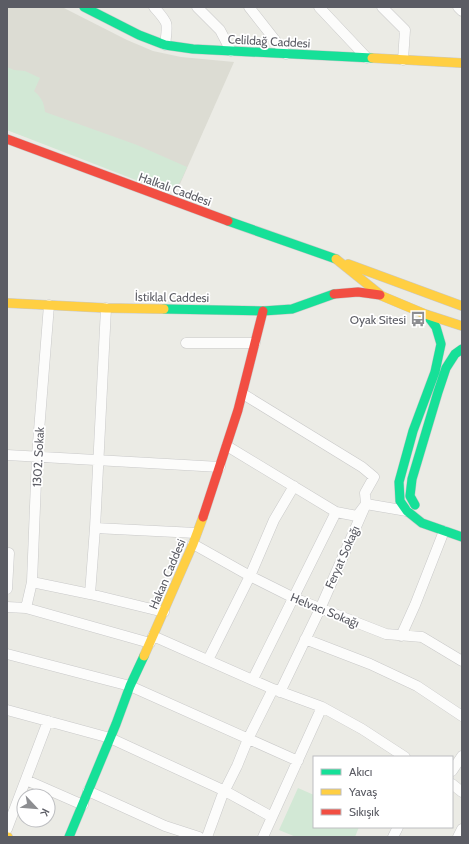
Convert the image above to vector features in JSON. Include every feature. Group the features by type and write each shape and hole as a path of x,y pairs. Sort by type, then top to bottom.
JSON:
{"street":[{"name":"Celildağ Caddesi","path":"84,7 139,35 165,45 193,49 462,63"},
{"path":"154,7 166,21 167,27 165,45"},
{"path":"197,7 220,30 231,51"},
{"path":"319,7 367,58"},
{"path":"382,7 405,30 403,60"},
{"path":"458,7 462,10"},
{"path":"252,8 286,54"},
{"name":"Halkalı Caddesi","path":"7,139 175,202 336,259 462,306"},
{"name":"Halkalı Caddesi","path":"336,259 346,269 382,296 427,315 462,326"},
{"path":"346,269 351,278 347,288"},
{"path":"334,294 362,281 400,284"},
{"path":"334,294 358,292 382,296"},
{"name":"İstiklal Caddesi","path":"7,303 106,308 263,311 292,309 334,294"},
{"name":"1302. Sokak","path":"26,608 32,582 37,456 49,305"},
{"path":"90,594 99,460 106,308"},
{"name":"Hakan Caddesi","path":"69,837 116,724 130,686 193,544 210,498 243,394 263,311"},
{"path":"427,315 436,327 441,344 435,372 413,431 399,482 400,501 407,511 422,523 462,537"},
{"path":"186,343 255,343"},
{"path":"462,349 455,354 446,368 412,479 409,494 411,501 422,512 436,521 462,530"},
{"name":"Feryat Sokağı","path":"207,837 210,825 248,739 277,690 320,609 366,504 365,493 374,477 362,467 243,394"},
{"path":"227,446 336,512 357,516 366,504 407,511"},
{"path":"7,455 220,467"},
{"path":"208,660 250,576 274,520 294,486"},
{"path":"253,679 336,512"},
{"path":"95,528 196,533"},
{"path":"401,636 415,605 444,531"},
{"name":"Helvacı Sokağı","path":"193,544 250,576 294,598 386,634 422,637 462,661"},
{"path":"7,589 9,553"},
{"path":"32,582 164,612"},
{"path":"7,607 26,608 152,639 208,660 277,690 322,707 362,729 403,756"},
{"path":"304,639 370,664 417,686 462,716"},
{"path":"7,654 130,686 298,761"},
{"path":"263,837 322,707"},
{"path":"7,710 110,738 225,790 272,817"},
{"path":"7,829 48,721"},
{"path":"453,770 462,756"},
{"path":"26,780 83,805"},
{"path":"453,785 462,792"},
{"path":"88,790 165,826 199,837"},
{"path":"393,837 398,828"},
{"path":"458,837 462,829"}],"shaded area":[{"path":"7,7 62,7 127,40 153,51 181,57 234,62 180,184 173,189 7,130"}],"green space":[{"path":"7,67 14,70 25,71 40,78 34,91 42,100 45,112 137,145 187,167 177,186 164,191 7,130"},
{"path":"298,788 313,795 313,828 359,828 355,837 296,837 279,830"}],"traffic: fast":[{"path":"84,7 139,35 165,45 193,49 372,58"},
{"path":"228,221 336,259"},
{"path":"164,309 263,311 292,309 334,294"},
{"path":"427,315 436,327 441,344 435,372 413,431 399,482 400,501 407,511 422,523 462,537"},
{"path":"415,505 410,496 412,479 438,392 446,368 455,354 462,349"},
{"path":"69,837 116,724 130,686 144,656"}],"traffic: slow":[{"path":"372,58 462,63"},
{"path":"336,259 382,296 425,314 462,326"},
{"path":"348,264 462,306"},
{"path":"7,303 106,308 164,309"},
{"path":"144,656 193,544 203,517"}],"traffic: jam":[{"path":"7,139 228,221"},
{"path":"334,294 358,292 380,295"},
{"path":"203,517 238,410 263,311"}],"place":[{"name":"Oyak Sitesi","path":"418,319"}]}
